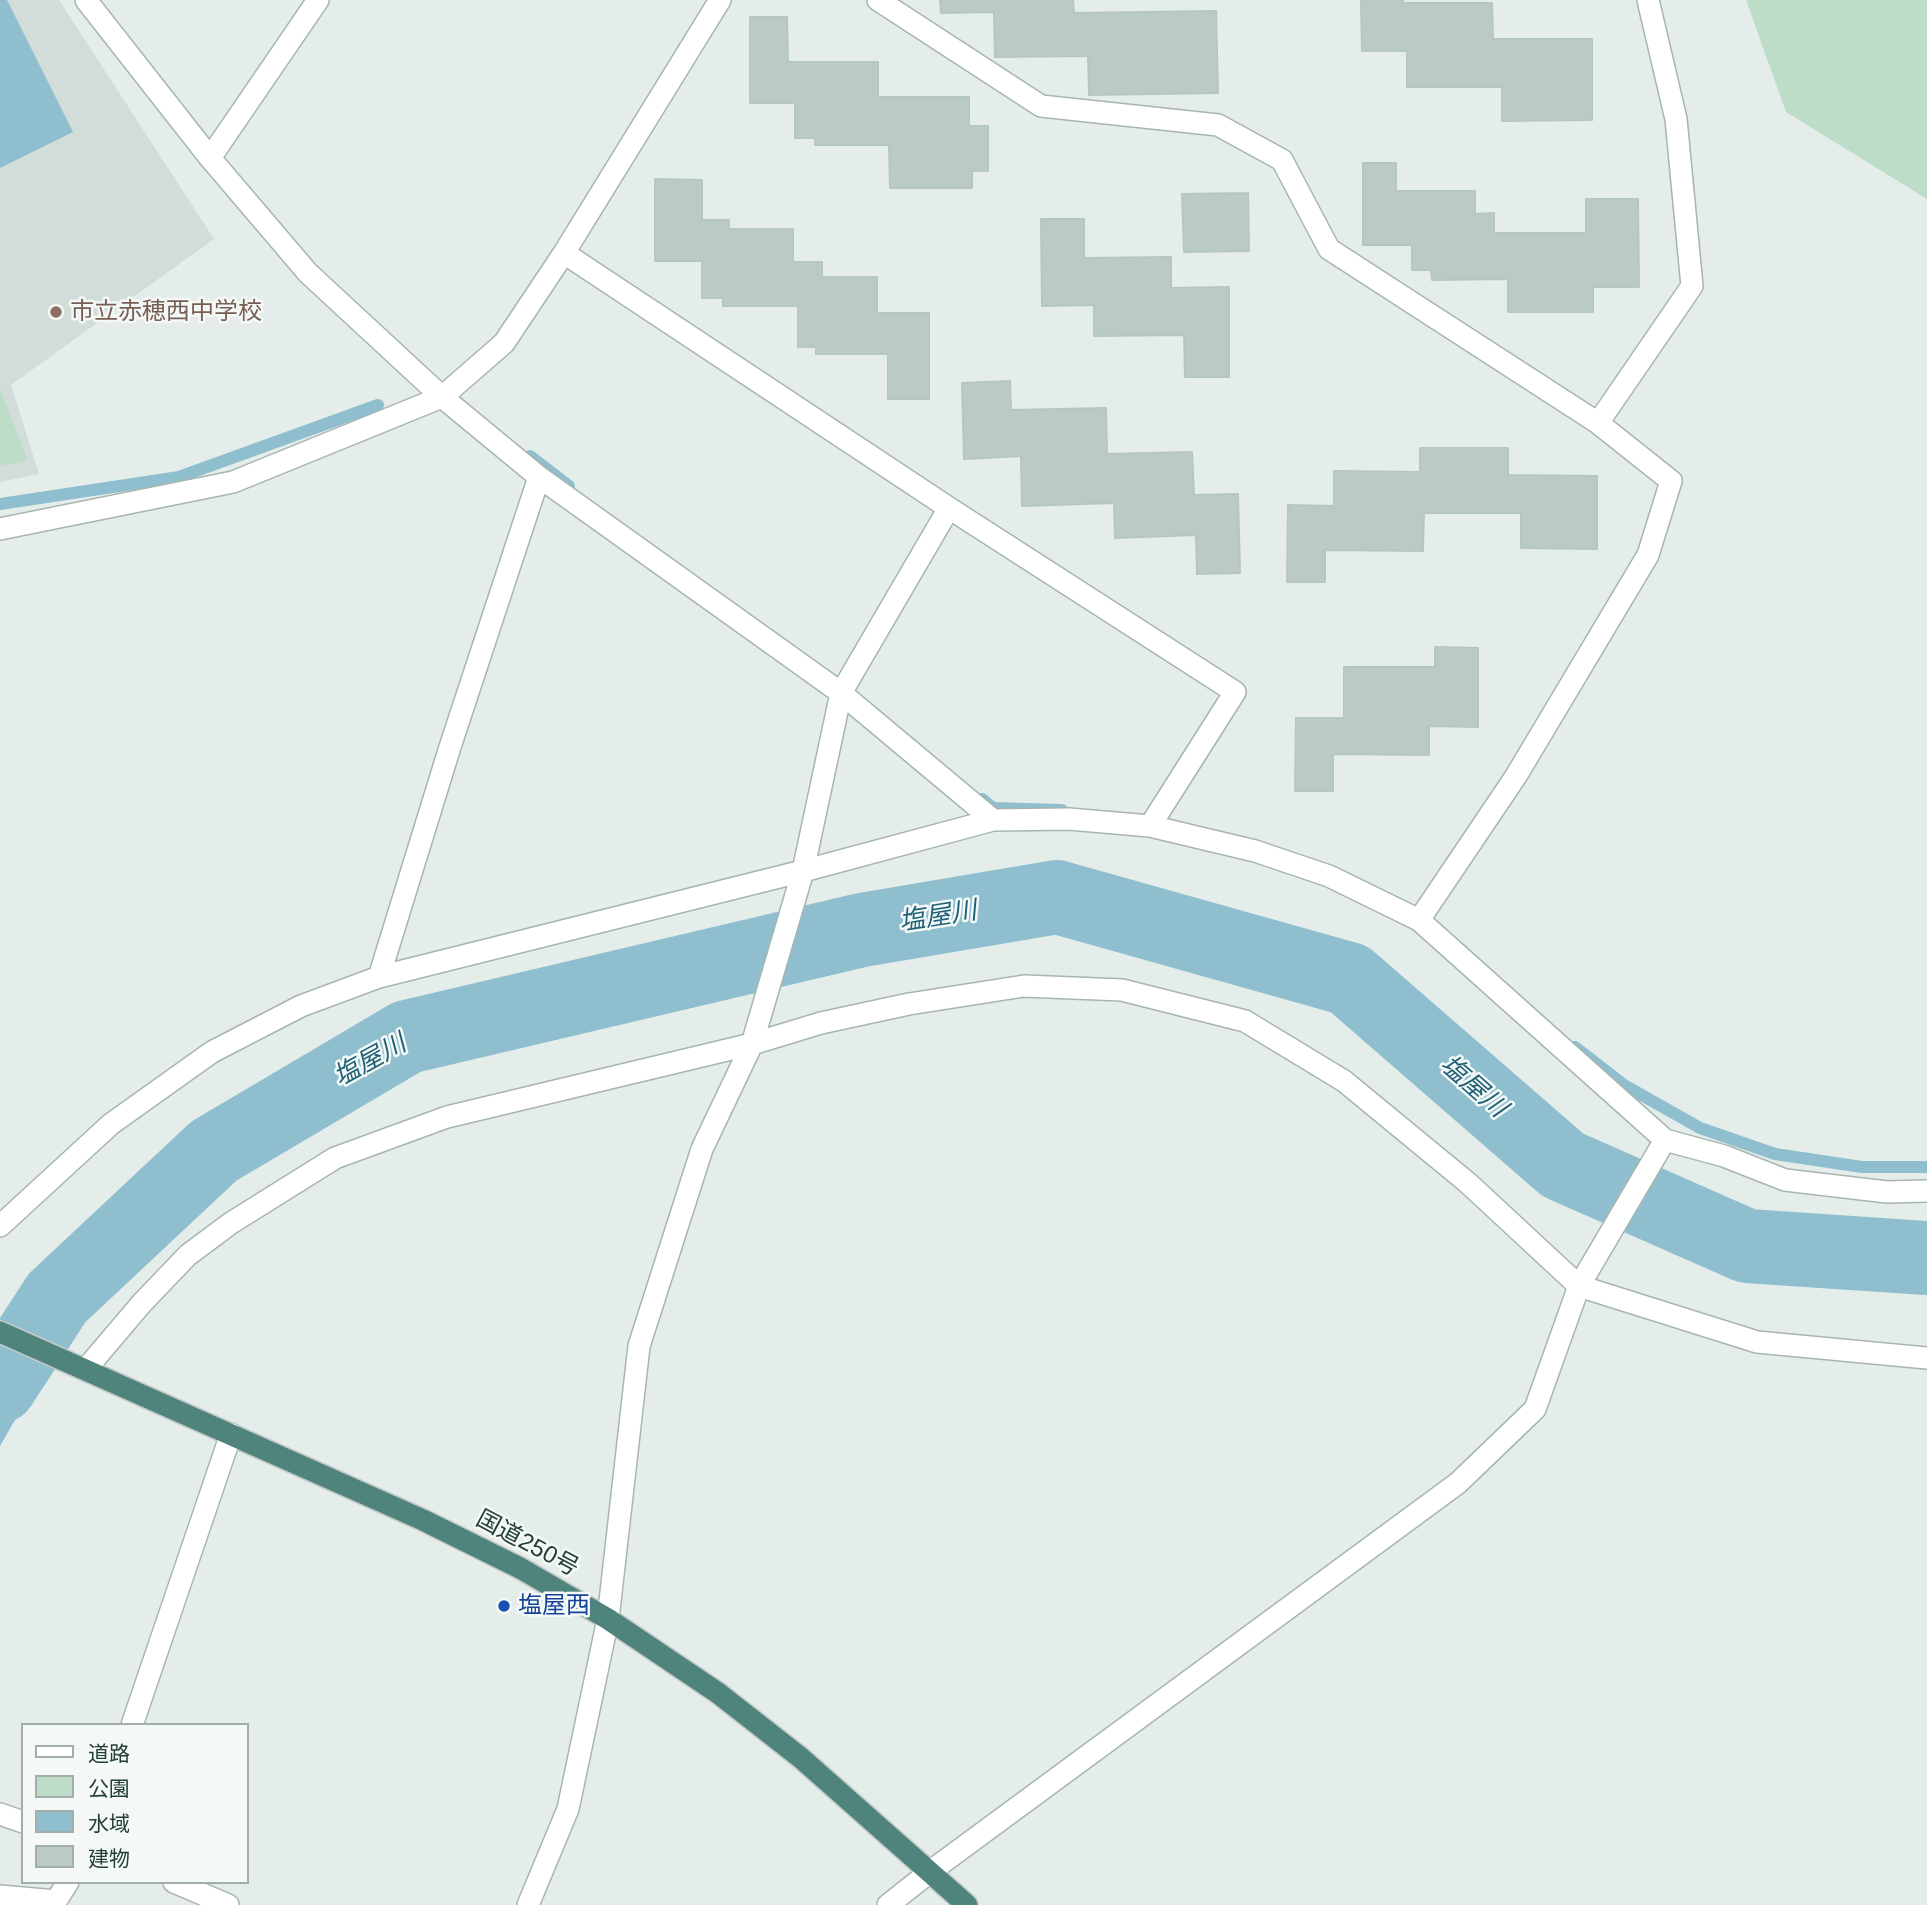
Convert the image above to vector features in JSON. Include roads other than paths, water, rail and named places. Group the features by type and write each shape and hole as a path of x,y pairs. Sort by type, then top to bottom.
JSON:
{"highway":[{"name":"国道250号","path":"0,1332 436,1526 520,1568 608,1619 718,1693 801,1758 967,1905"}],"street":[{"path":"86,0 210,158 308,272 442,397 540,477 841,693 993,820"},
{"path":"210,158 318,0"},
{"path":"0,529 233,482 442,397 504,343 564,253 720,0"},
{"path":"878,0 1041,106 1218,125 1282,160 1329,249 1598,423 1671,481 1648,555 1516,776 1419,920"},
{"path":"1598,423 1692,286 1676,119 1648,0"},
{"path":"564,253 949,508 1236,692 1150,826"},
{"path":"379,976 450,747 540,477"},
{"path":"528,1905 568,1809 608,1619 639,1346 702,1149 752,1044 803,871 841,693 949,508"},
{"path":"0,1226 111,1124 212,1052 301,1006 379,976 803,871 993,820 1069,819 1150,826 1255,851 1329,876 1419,920 1665,1140 1724,1156 1785,1180 1887,1192 1927,1191"},
{"path":"86,1370 142,1303 188,1255 231,1223 335,1158 447,1117 752,1044 821,1023 909,1004 1024,986 1122,990 1245,1021 1344,1081 1468,1183 1579,1286 1757,1342 1927,1358"},
{"path":"888,1905 1458,1483 1535,1409 1579,1286 1665,1140"},
{"path":"133,1723 231,1434"},
{"path":"0,1814 21,1821"},
{"path":"0,1896 56,1901 67,1884"},
{"path":"179,1884 228,1905"}],"water":[{"path":"0,0 7,0 73,132 0,168"},
{"path":"0,1403 19,1413 0,1446"}],"waterway":[{"path":"0,504 179,477 378,405"},
{"path":"530,456 569,486"},
{"path":"982,799 993,808 1062,810"},
{"name":"塩屋川","path":"0,1386 57,1298 214,1151 407,1037 862,930 1057,897 1349,979 1563,1165 1747,1246 1927,1258"},
{"path":"1575,1047 1624,1085 1700,1128 1775,1154 1862,1167 1927,1167"}],"place":[{"name":"市立赤穂西中学校","path":"56,312"},
{"name":"塩屋西","path":"504,1606"}]}
